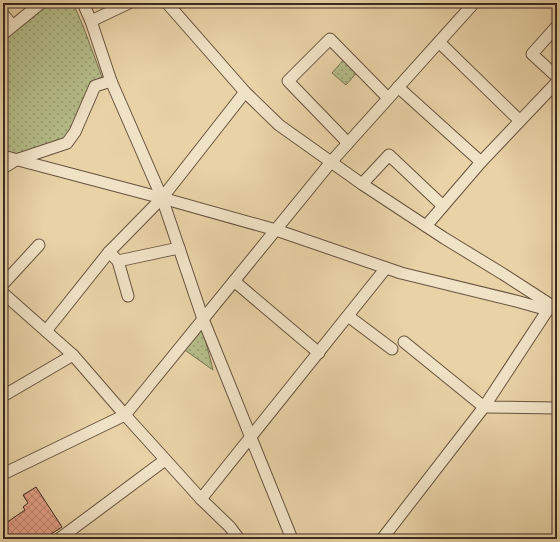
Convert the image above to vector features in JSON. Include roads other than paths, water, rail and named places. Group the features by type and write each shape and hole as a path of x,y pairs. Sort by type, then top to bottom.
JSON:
{"street":[{"path":"3,34 12,25 41,3"},
{"path":"83,3 91,21 111,81 162,198 203,319 292,539"},
{"path":"91,21 129,3"},
{"path":"167,3 245,92 279,125 362,184 552,308"},
{"path":"3,474 125,415 331,162 474,3"},
{"path":"3,14 12,25"},
{"path":"557,26 532,54 557,77"},
{"path":"348,143 288,81 330,39 388,98"},
{"path":"439,42 519,120"},
{"path":"3,168 16,160 67,142 75,132 95,86 111,81"},
{"path":"426,226 519,120 557,82"},
{"path":"398,87 481,162"},
{"path":"46,330 109,252 162,198 245,92"},
{"path":"362,184 389,155 444,206"},
{"path":"3,156 276,230 402,273 516,301 552,308"},
{"path":"3,284 39,245"},
{"path":"118,261 179,248"},
{"path":"109,252 118,261 128,296"},
{"path":"201,499 386,268"},
{"path":"234,281 318,353"},
{"path":"3,293 46,330 73,356 165,460 240,539"},
{"path":"382,539 484,407 552,308"},
{"path":"348,316 392,349"},
{"path":"404,342 484,407 557,408"},
{"path":"3,396 73,356"},
{"path":"59,539 165,460"}]}
